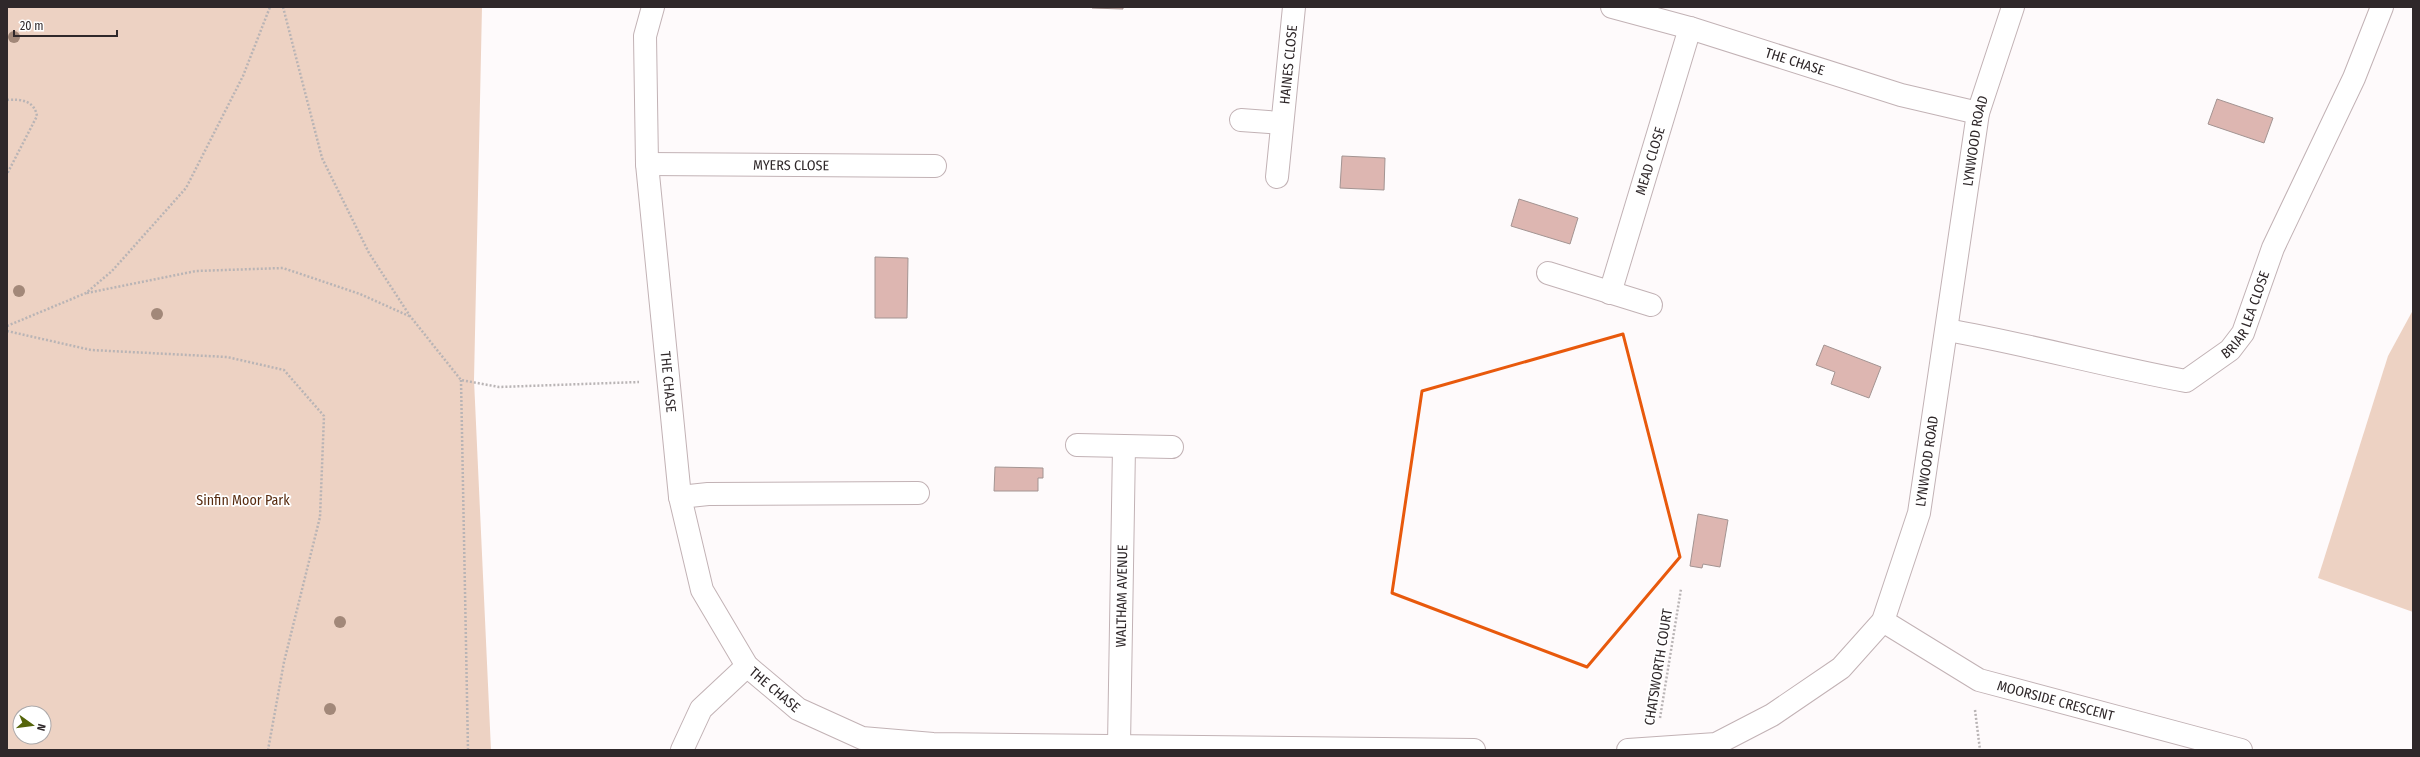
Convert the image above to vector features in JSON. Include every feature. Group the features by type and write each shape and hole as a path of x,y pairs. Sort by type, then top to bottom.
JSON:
{"street":[{"name":"THE CHASE","path":"653,7 645,36 647,164 680,497 702,590 747,666 798,710 862,738 933,744 1012,747 1119,745 1474,750"},
{"name":"HAINES CLOSE","path":"1278,177 1281,123 1294,7"},
{"name":"THE CHASE","path":"1612,7 1690,28 1901,95 1978,113"},
{"name":"LYNWOOD ROAD","path":"1628,750 1658,750 1716,744 1772,715 1841,668 1883,620 1919,512 1978,113 2013,7"},
{"name":"BRIAR LEA CLOSE","path":"1947,330 1993,338 2122,369 2186,381 2230,350 2243,333 2273,248 2354,78 2382,7"},
{"name":"MEAD CLOSE","path":"1610,293 1690,28"},
{"name":"HAINES CLOSE","path":"1241,120 1281,123"},
{"name":"MYERS CLOSE","path":"647,164 935,166"},
{"path":"1548,274 1651,305"},
{"path":"1077,446 1172,447"},
{"name":"WALTHAM AVENUE","path":"1119,745 1124,447"},
{"path":"680,497 708,494 918,493"},
{"name":"MOORSIDE CRESCENT","path":"1883,620 1979,680 2241,750"},
{"path":"682,750 701,709 747,666"}],"path":[{"path":"86,293 112,271 186,188 243,76 270,7"},
{"path":"283,7 322,158 369,253 410,316 461,380 468,750"},
{"path":"7,100 18,99 29,102 35,108 37,116 7,174"},
{"path":"7,326 86,293 196,271 283,268 360,294 410,316"},
{"path":"7,331 90,350 227,358 284,370 324,416 320,517 284,662 268,750"},
{"path":"461,380 499,387 669,381"},
{"name":"CHATSWORTH COURT","path":"1658,750 1657,734 1681,589"},
{"path":"1979,680 1974,707 1980,750"}],"highlighted area":[{"path":"1623,334 1680,557 1587,667 1392,593 1422,391"}],"green space":[{"name":"Sinfin Moor Park","path":"7,7 482,7 474,380 491,750 7,750"},
{"path":"2413,310 2413,612 2318,578 2388,356"}],"building":[{"path":"1123,7 1123,9 1092,8"},
{"path":"2217,99 2273,118 2264,143 2208,124"},
{"path":"1342,156 1385,158 1384,190 1340,188"},
{"path":"1519,199 1578,218 1570,244 1511,226"},
{"path":"875,257 908,258 907,318 875,318"},
{"path":"1824,345 1881,367 1869,398 1831,384 1835,372 1816,365"},
{"path":"995,467 1043,468 1043,478 1038,478 1038,491 994,491"},
{"path":"1698,514 1728,520 1720,567 1703,564 1702,568 1690,566"}]}
